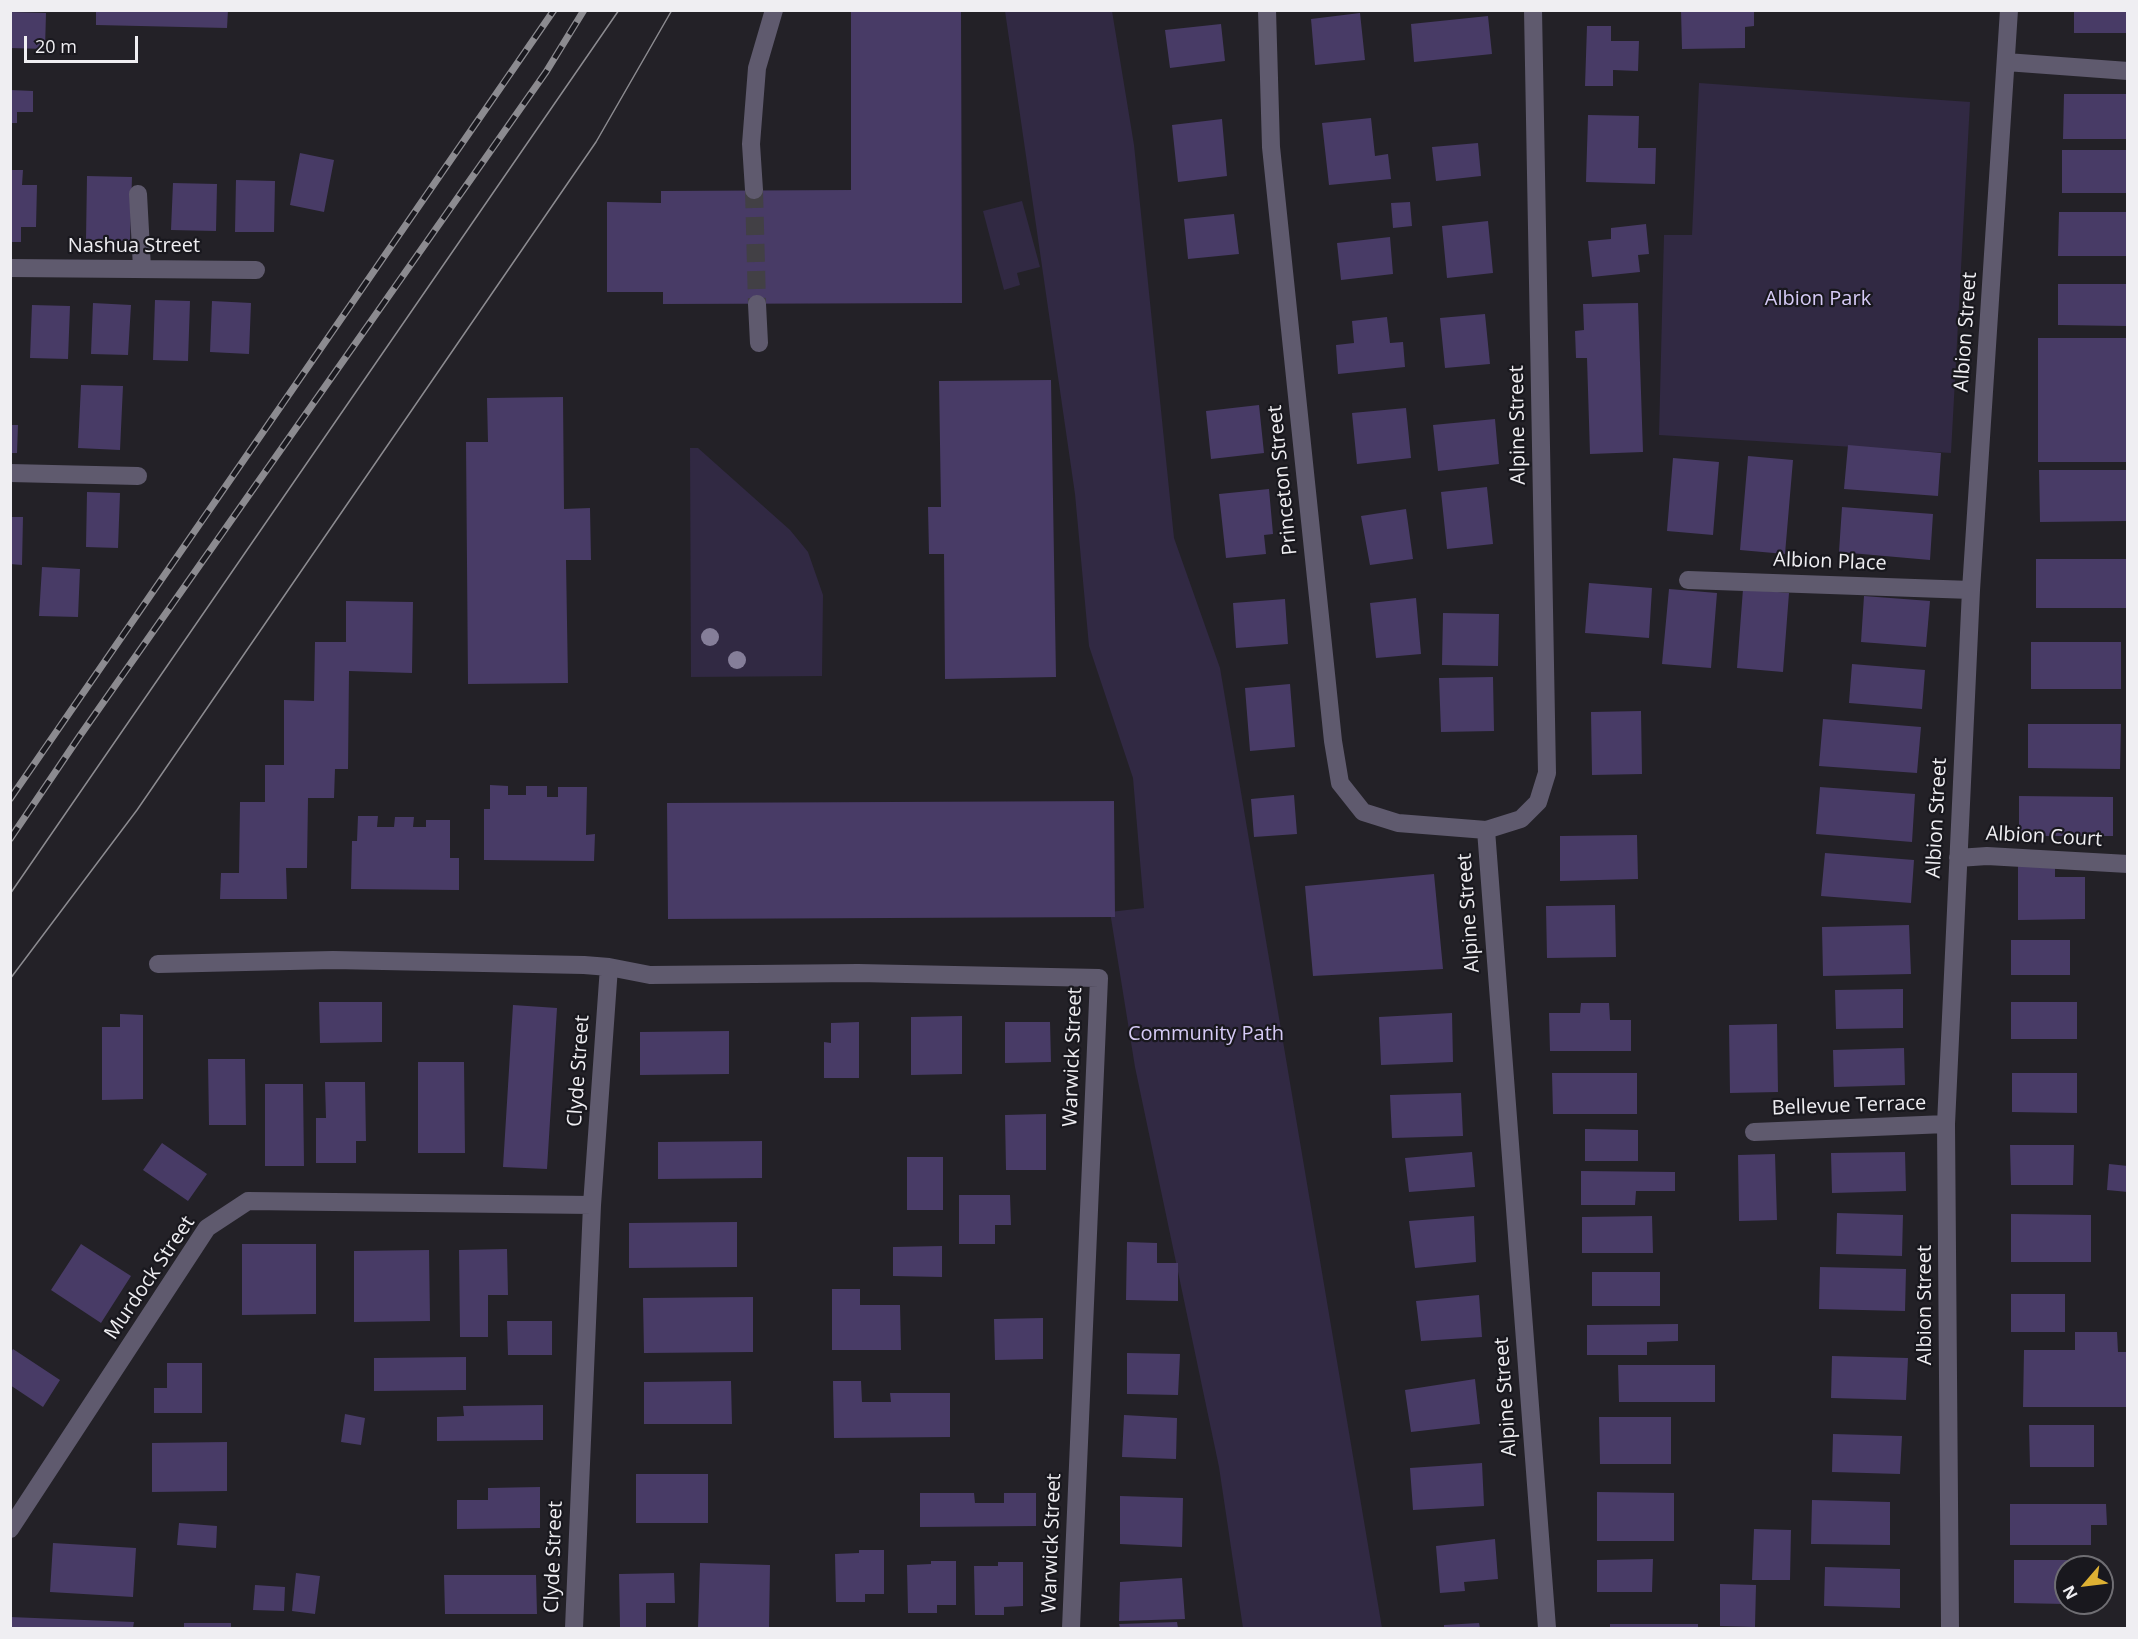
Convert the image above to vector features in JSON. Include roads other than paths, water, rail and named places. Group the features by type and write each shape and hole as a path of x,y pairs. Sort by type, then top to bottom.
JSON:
{"street":[{"path":"754,190 751,144 757,68 774,10"},
{"name":"Princeton Street","path":"1267,10 1271,147 1332,729 1340,783 1363,812 1398,823 1486,830"},
{"name":"Alpine Street","path":"1533,10 1547,773 1538,802 1521,819 1486,830 1547,1629"},
{"name":"Albion Street","path":"1950,1629 1946,1124 1971,590 2010,10"},
{"path":"2006,62 2127,71"},
{"path":"138,194 142,268"},
{"name":"Nashua Street","path":"10,268 256,270"},
{"path":"758,304 759,343"},
{"path":"10,473 138,476"},
{"name":"Albion Place","path":"1688,580 1971,590"},
{"name":"Albion Court","path":"1958,858 1987,856 2127,864"},
{"path":"158,964 333,960 609,967"},
{"name":"Clyde Street","path":"574,1629 591,1205 609,967"},
{"name":"Warwick Street","path":"609,967 650,975 858,973 1099,978 1071,1629"},
{"name":"Bellevue Terrace","path":"1754,1132 1946,1124"},
{"name":"Murdock Street","path":"10,1529 207,1228 248,1201 591,1205"}],"tunnel":[{"path":"754,190 757,304"}],"tram line":[{"path":"10,894 619,10"},
{"path":"10,979 137,810 596,142 672,10"}],"railway":[{"path":"10,799 554,10"},
{"path":"10,839 79,737 546,72 584,10"}],"park label":[{"name":"Albion Park","path":"1818,299"},
{"name":"Community Path","path":"1206,1034"}]}
